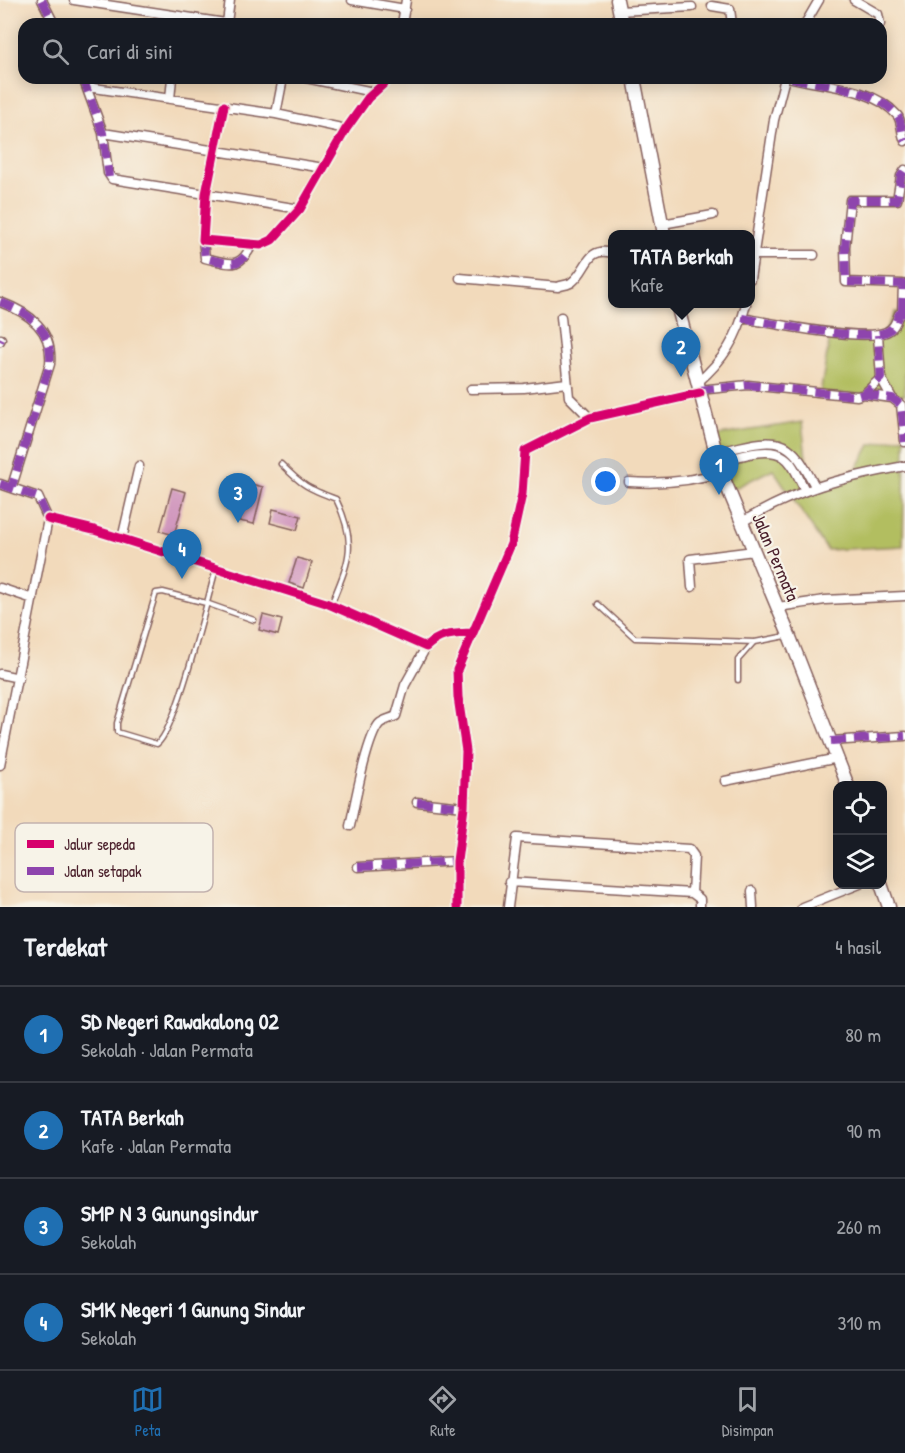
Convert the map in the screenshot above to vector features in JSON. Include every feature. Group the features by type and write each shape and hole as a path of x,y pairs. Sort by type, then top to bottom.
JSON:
{"main road":[{"path":"635,84 663,229"},
{"name":"Jalan Permata","path":"678,308 718,462 846,781"},
{"path":"882,889 889,907"}],"street":[{"path":"42,0 51,18"},
{"path":"74,0 168,18"},
{"path":"230,0 230,18"},
{"path":"352,0 406,5"},
{"path":"808,18 819,0"},
{"path":"854,0 878,14 879,18"},
{"path":"712,6 730,9 731,18"},
{"path":"620,15 692,7"},
{"path":"86,84 103,133 108,173 112,179 300,209"},
{"path":"170,99 171,84"},
{"path":"276,114 281,84"},
{"path":"335,84 373,92"},
{"path":"203,240 261,245 272,240 300,209 346,129 373,92 383,84"},
{"path":"755,248 774,120 783,84"},
{"path":"820,84 877,100 898,116 905,141"},
{"path":"87,87 276,114 346,129"},
{"path":"224,106 206,194 203,240 205,258 238,264 244,260 252,245"},
{"path":"103,133 216,149 324,168"},
{"path":"742,318 826,332 878,334 891,329 904,313 903,284 846,282 845,247 850,200 897,200 901,176 905,170"},
{"path":"663,229 713,215"},
{"path":"460,278 558,287 572,282 588,258 599,251 608,252"},
{"path":"755,255 814,255"},
{"path":"0,302 23,312 41,327 47,335 51,353 50,364 12,486"},
{"path":"698,389 728,350 745,308"},
{"path":"561,317 569,397 590,418"},
{"path":"878,334 881,378 892,398 901,405 905,442"},
{"path":"864,394 881,378"},
{"path":"471,389 524,388 567,383"},
{"path":"457,907 457,861 464,807 465,739 458,698 457,670 511,544 522,494 525,451 590,418 698,389 748,385 892,398"},
{"path":"629,482 659,484 702,478 718,462 759,444 783,446 796,456 815,486"},
{"path":"718,462 760,453 777,454 789,462 805,490"},
{"path":"122,539 139,466"},
{"path":"742,522 782,499 815,486 905,466"},
{"path":"0,484 12,486 38,497 48,519 19,678 0,765"},
{"path":"48,519 122,539 331,605 426,647"},
{"path":"692,587 690,559 754,551"},
{"path":"0,588 33,599"},
{"path":"777,607 825,600 905,596"},
{"path":"350,826 365,762 377,728 381,722 396,716 405,685 426,647 438,636 444,634 472,633"},
{"path":"0,674 19,678"},
{"path":"831,741 905,736"},
{"path":"725,781 838,758"},
{"path":"417,802 464,807"},
{"path":"508,907 509,882 516,838 683,848 692,852 692,893"},
{"path":"358,867 457,861"},
{"path":"509,882 692,893 700,899 700,907"},
{"path":"802,907 849,889"},
{"path":"752,891 753,907"}],"lane":[{"path":"280,464 315,493 336,499 346,524 351,549 331,605"},
{"path":"216,568 206,603 165,736 158,744 117,732 117,723 154,596 163,592 206,603 254,620"},
{"path":"598,604 635,638 754,642 789,635"},
{"path":"738,680 738,660 754,642"}],"green space":[{"path":"895,312 905,313 905,395 820,394 830,337 880,339"},
{"path":"802,422 808,476 828,479 856,470 870,445 905,437 903,546 827,550 773,469 731,490 713,436"}],"building":[{"path":"248,483 263,487 254,524 239,521"},
{"path":"172,488 186,492 174,535 160,531"},
{"path":"273,509 301,516 297,530 270,523"},
{"path":"297,558 312,562 304,588 289,583"},
{"path":"263,615 282,620 278,635 259,630"}],"marked path":[{"path":"42,0 51,18"},
{"path":"85,84 103,133 109,177"},
{"path":"823,84 862,93 887,106 899,117 905,141"},
{"path":"902,313 903,284 846,282 845,247 850,200 897,200 901,176 905,170"},
{"path":"203,240 205,258 228,263 238,262 252,245"},
{"path":"0,302 30,317 43,332 50,352 50,364 12,486"},
{"path":"742,318 816,331 858,335 889,331 899,314 905,313"},
{"path":"699,390 748,385 857,396 864,394 881,378 878,335"},
{"path":"864,394 892,398 901,405 905,442"},
{"path":"0,484 38,497 48,519"},
{"path":"831,741 905,736"},
{"path":"417,802 464,807"},
{"path":"358,867 457,861"}],"cycle path":[{"path":"224,106 206,194 203,240 261,245 272,240 300,209 346,129 368,98 383,84"},
{"path":"457,907 457,861 464,807 466,751 458,697 457,670 511,544 522,494 525,451 590,418 700,393"},
{"path":"48,519 94,530 326,603 426,647 442,637 472,633"}],"place":[{"name":"TATA Berkah","path":"681,377"},
{"name":"SD Negeri Rawakalong 02","path":"719,495"},
{"name":"SMP N 3 Gunungsindur","path":"238,523"},
{"name":"SMK Negeri 1 Gunung Sindur","path":"182,579"}]}
